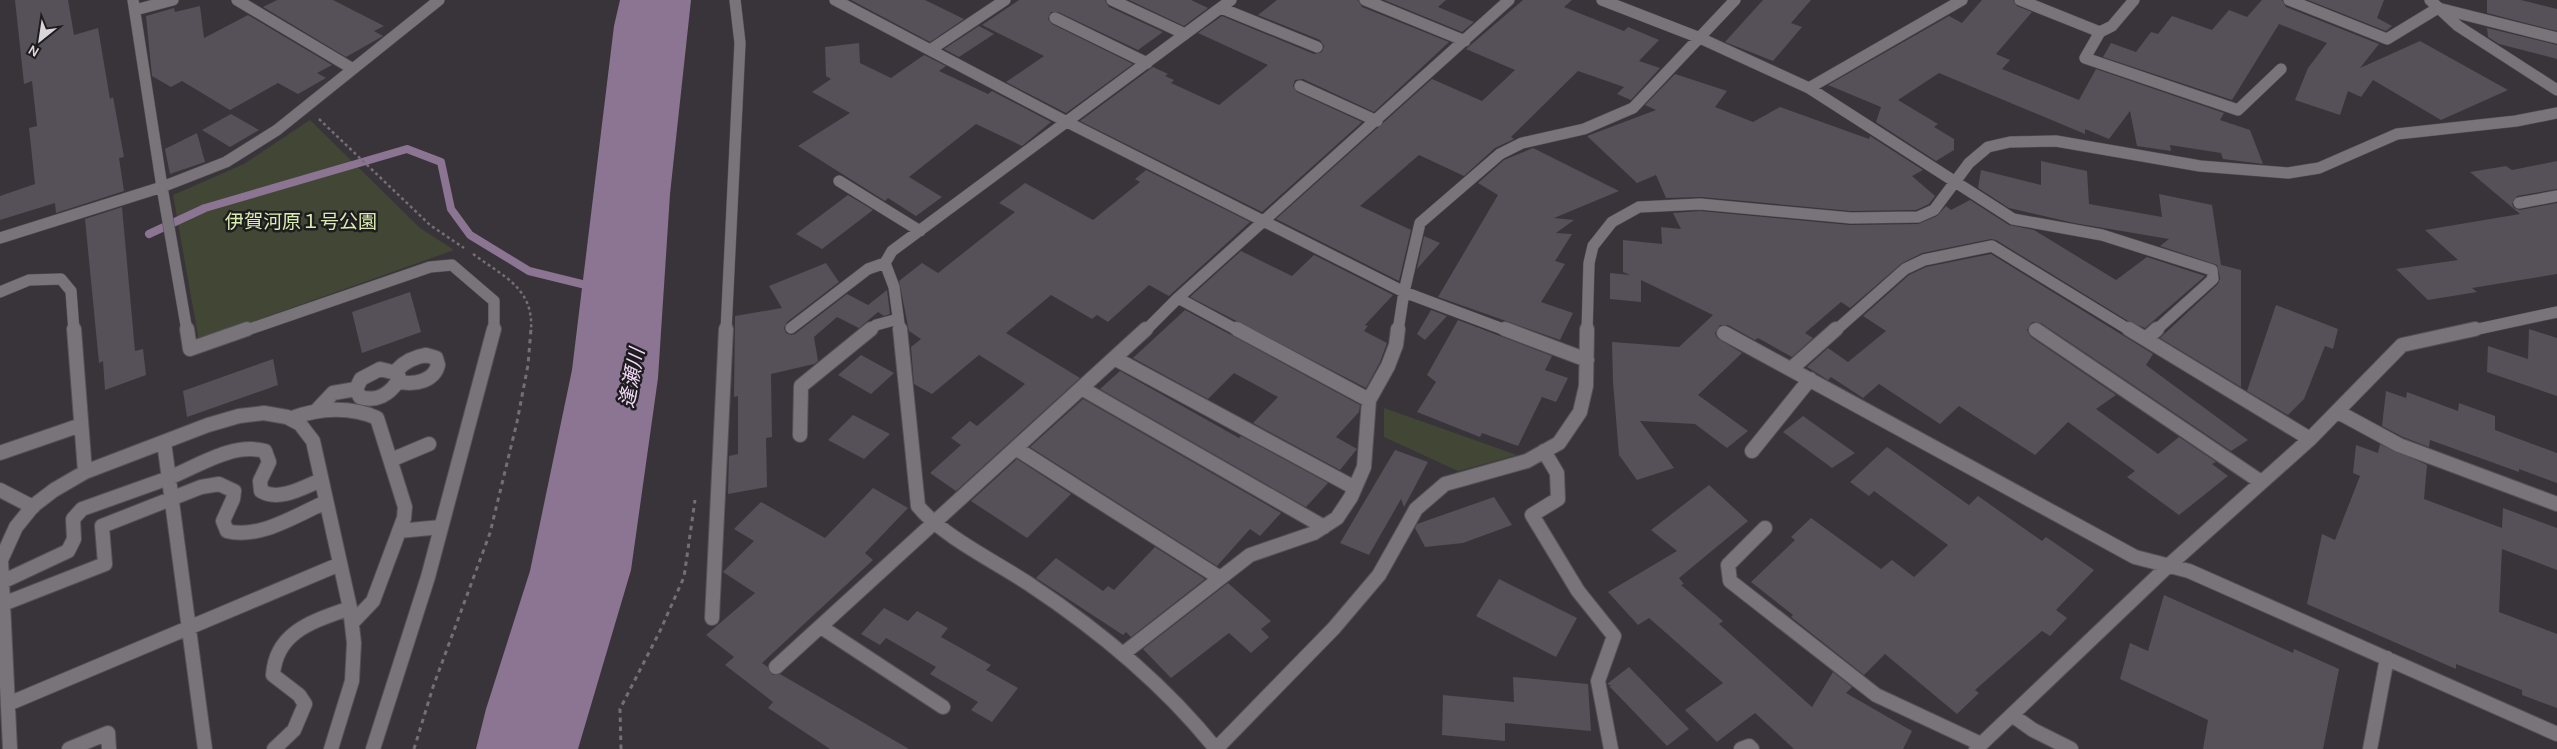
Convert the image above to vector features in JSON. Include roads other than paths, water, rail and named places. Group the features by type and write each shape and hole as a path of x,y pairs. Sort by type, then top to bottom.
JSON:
{"street":[{"path":"172,0 134,5 162,187 190,350 430,267 452,265 494,301 495,327 441,527 373,749"},
{"path":"237,0 353,69"},
{"path":"0,238 162,187 204,172 244,152 299,114 439,0"},
{"path":"712,618 740,43 735,0"},
{"path":"835,0 1067,122 1404,292 1587,360"},
{"path":"930,50 1006,0"},
{"path":"1112,0 1185,34"},
{"path":"791,328 868,269 884,263 892,251 1231,0"},
{"path":"1365,0 1465,41"},
{"path":"776,667 1116,359 1178,298 1264,223 1509,0"},
{"path":"1602,0 1700,38 1809,88 2013,219 2102,235 2212,270 2213,279 2147,338"},
{"path":"1124,653 1250,555 1314,533 1337,518 1355,488 1364,467 1368,434 1369,400 1394,352 1404,292 1420,223 1500,154 1522,143 1584,129 1633,108 1735,0"},
{"path":"1809,88 1962,0"},
{"path":"2020,0 2100,32"},
{"path":"2134,0 2112,26 2100,32 2085,58 2238,110 2281,69"},
{"path":"2289,0 2387,39 2438,8 2557,38"},
{"path":"2430,0 2458,26 2557,90"},
{"path":"1221,8 1318,48"},
{"path":"1055,18 1147,62"},
{"path":"1300,86 1377,121"},
{"path":"884,263 894,287 918,506 935,522 1061,605 1124,653 1181,705 1216,749 1334,628 1379,575 1416,509 1445,484 1526,461 1560,443 1580,412 1586,386 1589,263 1593,246 1612,222 1639,207 1664,203 1700,204 1851,218 1888,219 1918,217 1934,210 1969,163 1988,147 2010,142 2056,141 2200,166 2288,173 2319,168 2397,134 2516,121 2557,113"},
{"path":"839,181 920,231"},
{"path":"2519,203 2557,196"},
{"path":"1791,369 1905,269 1924,260 1992,246 2147,338 2310,439"},
{"path":"0,292 12,284 40,276 61,279 71,291 85,472"},
{"path":"1178,298 1369,400"},
{"path":"1765,528 1728,565 1730,581 1876,695 1978,746 2167,567 2310,439 2402,345 2551,313 2557,322"},
{"path":"800,434 801,386 876,325 898,319"},
{"path":"2036,330 2261,482"},
{"path":"1724,334 2135,557 2167,567 2189,571 2557,734"},
{"path":"1116,359 1355,488"},
{"path":"387,369 399,376 396,386 378,398 365,399 360,397 356,389 361,380 373,372 387,369"},
{"path":"1752,451 1810,379"},
{"path":"316,410 332,393 356,389"},
{"path":"1082,389 1324,527"},
{"path":"274,749 296,729 301,721 305,704 296,692 273,676 274,661 279,647 302,628 351,615 373,601 404,518 405,507 377,418 368,413 316,410 292,418"},
{"path":"2338,412 2399,445 2557,504"},
{"path":"10,749 0,560 10,537 22,518 60,486 85,472 231,417 246,414 281,414 303,425 312,441 351,615 352,681 330,749"},
{"path":"0,453 81,424"},
{"path":"164,442 205,749"},
{"path":"391,460 429,444"},
{"path":"2,582 63,556 70,550 76,541 73,519 82,509 168,478 229,452 254,448 265,451 270,458 259,484 260,488 268,495 281,495 321,480"},
{"path":"1017,449 1220,578"},
{"path":"1544,452 1557,473 1558,499 1532,515 1578,591 1614,636 1598,681 1611,749"},
{"path":"3,604 105,564 102,526 201,487 220,484 234,491 233,499 223,524 230,533 240,535 326,502"},
{"path":"0,490 33,507"},
{"path":"399,532 441,527"},
{"path":"8,704 340,564"},
{"path":"821,627 943,707"},
{"path":"2370,749 2387,658"},
{"path":"2012,715 2033,730 2071,749"},
{"path":"69,749 108,733 109,749"},
{"path":"1741,749 1749,746 1752,749"}],"water":[{"name":"逢瀬川","path":"620,0 691,0 670,194 658,378 631,570 578,749 476,749 486,709 530,571 572,370 614,26"}],"waterway":[{"path":"149,234 205,208 407,149 441,162 451,209 470,235 529,271 594,287"}],"park label":[{"name":"伊賀河原１号公園","path":"301,222"}]}
